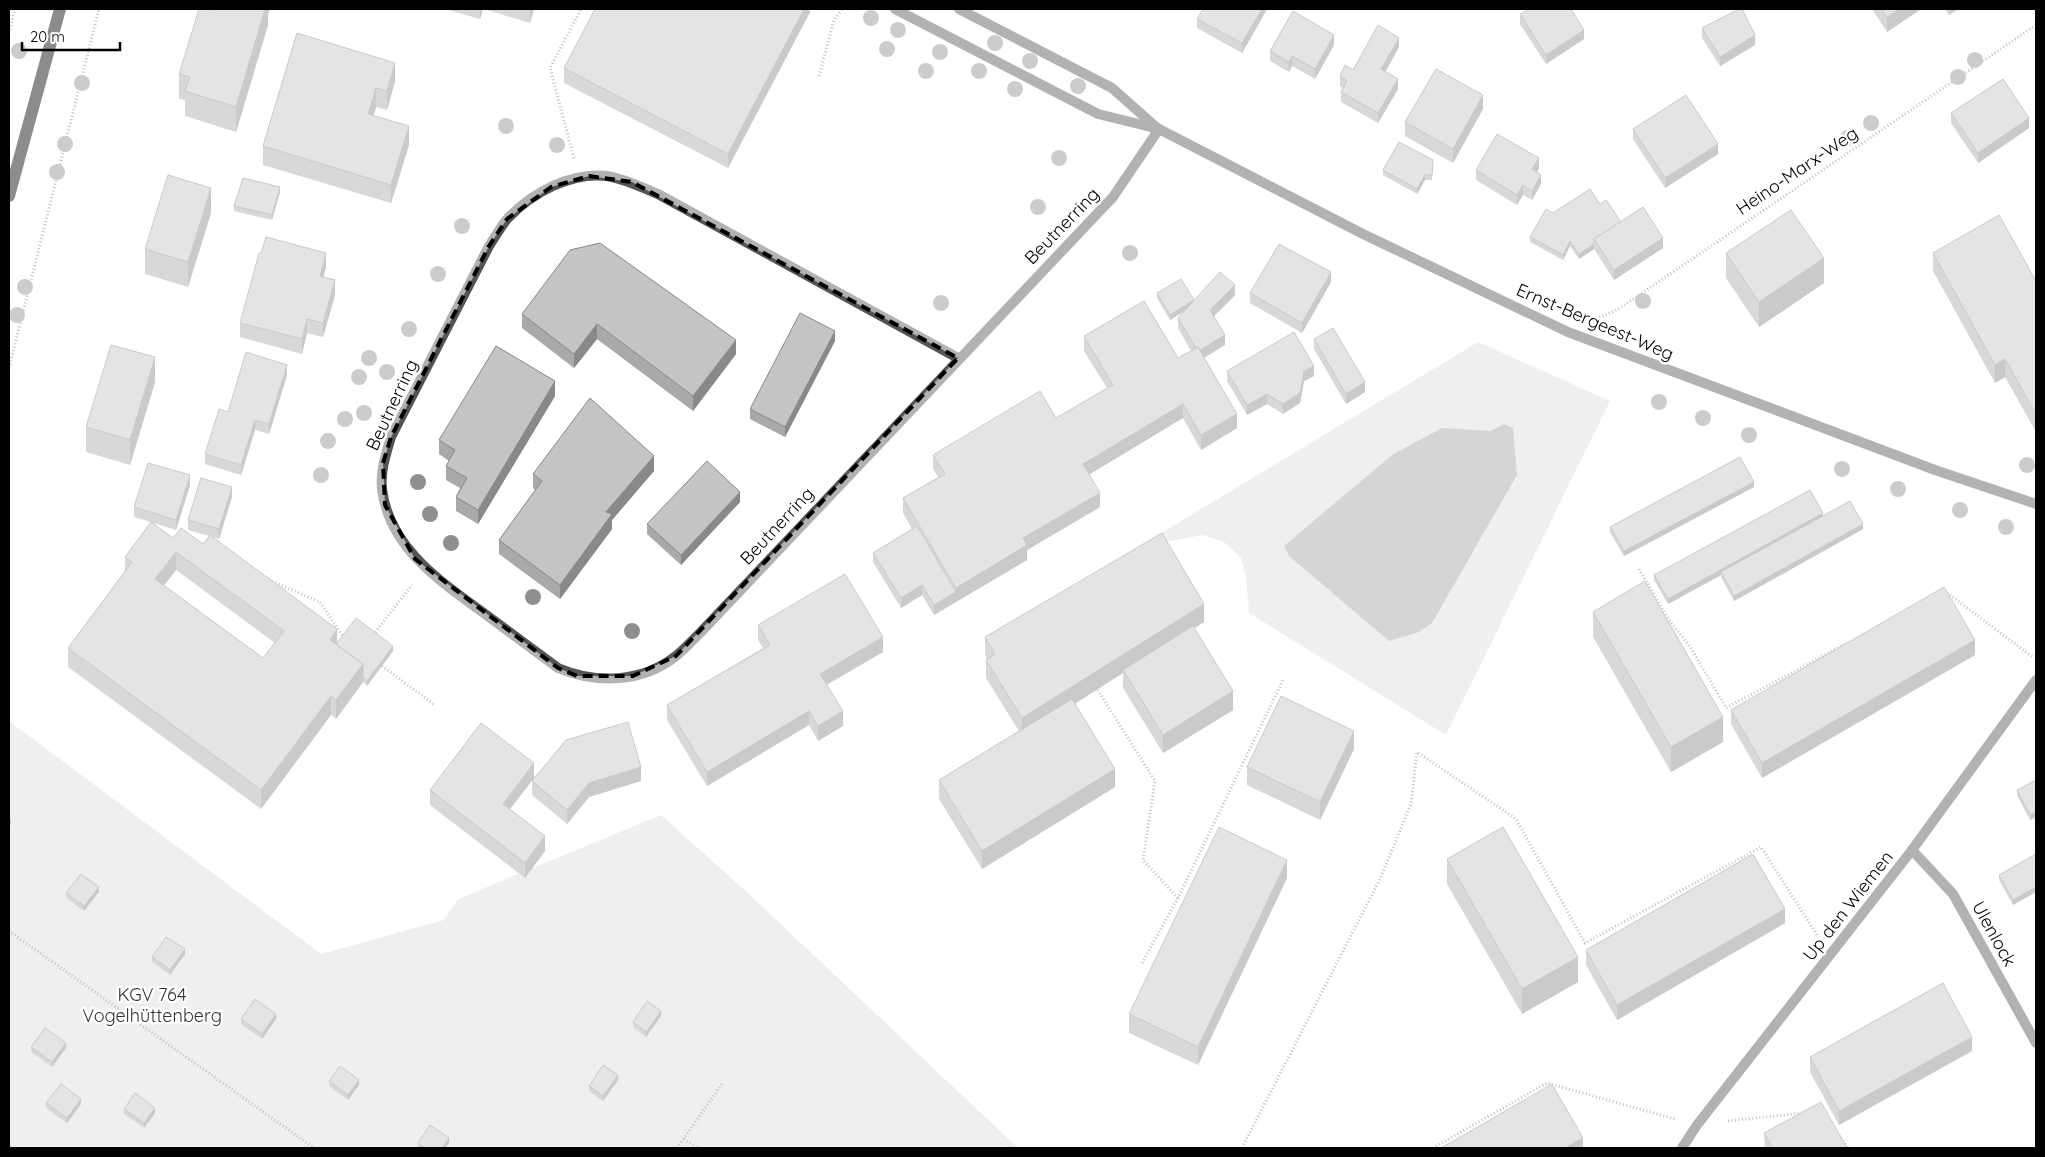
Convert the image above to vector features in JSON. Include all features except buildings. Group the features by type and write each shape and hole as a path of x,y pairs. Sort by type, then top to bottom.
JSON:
{"main road":[{"path":"9,196 60,9"}],"street":[{"name":"Ernst-Bergeest-Weg","path":"895,9 1098,114 1158,129 1363,234 1568,332 1935,470 2036,504"},
{"name":"Ernst-Bergeest-Weg","path":"959,9 1112,88 1158,129"},
{"name":"Beutnerring","path":"958,358 658,194 632,182 607,176 579,178 551,187 527,201 507,219 488,246 391,437 383,463 382,487 385,505 404,542 425,568 558,668 577,676 611,679 633,676 655,669 676,656 701,632 958,358 1113,197 1158,129"},
{"name":"Up den Wiemen","path":"1682,1148 1697,1125 1912,850 2036,680"},
{"name":"Ulenlock","path":"1912,850 1953,894 2036,1043"}],"path":[{"path":"9,33 15,9"},
{"path":"9,368 98,9"},
{"path":"579,178 550,68 581,9"},
{"path":"819,76 834,20 842,9"},
{"name":"Heino-Marx-Weg","path":"1568,332 1617,310 2036,25"},
{"path":"373,636 425,568"},
{"path":"1639,569 1669,620 1691,648 1726,708 1848,642"},
{"path":"263,577 320,602 345,638"},
{"path":"1944,591 2036,660"},
{"path":"382,666 436,705"},
{"path":"1142,963 1178,898 1283,680"},
{"path":"1094,684 1155,781 1143,860 1178,898"},
{"path":"1242,1148 1380,879 1411,804 1417,752 1516,819 1584,943 1761,847 1830,957"},
{"path":"9,931 314,1148"},
{"path":"1433,1148 1547,1083 1697,1125 1804,1113"},
{"path":"677,1148 722,1084"},
{"path":"1834,1126 1848,1148"},
{"path":"684,1138 697,1148"}],"highlighted area":[{"path":"589,176 632,182 958,358 676,656 633,676 577,676 558,668 415,559 385,505 383,463 391,437 489,246 507,219 551,187"}],"green space":[{"path":"1478,342 1610,401 1446,735 1249,613 1246,576 1241,558 1224,542 1203,535 1138,547"},
{"name":"KGV 764 Vogelhüttenberg","path":"9,721 321,954 444,920 458,899 661,815 749,894 1018,1148 9,1148"}],"shaded area":[{"path":"1504,424 1513,428 1517,475 1432,623 1419,632 1389,641 1289,556 1284,546 1392,455 1442,428 1491,431"}]}
